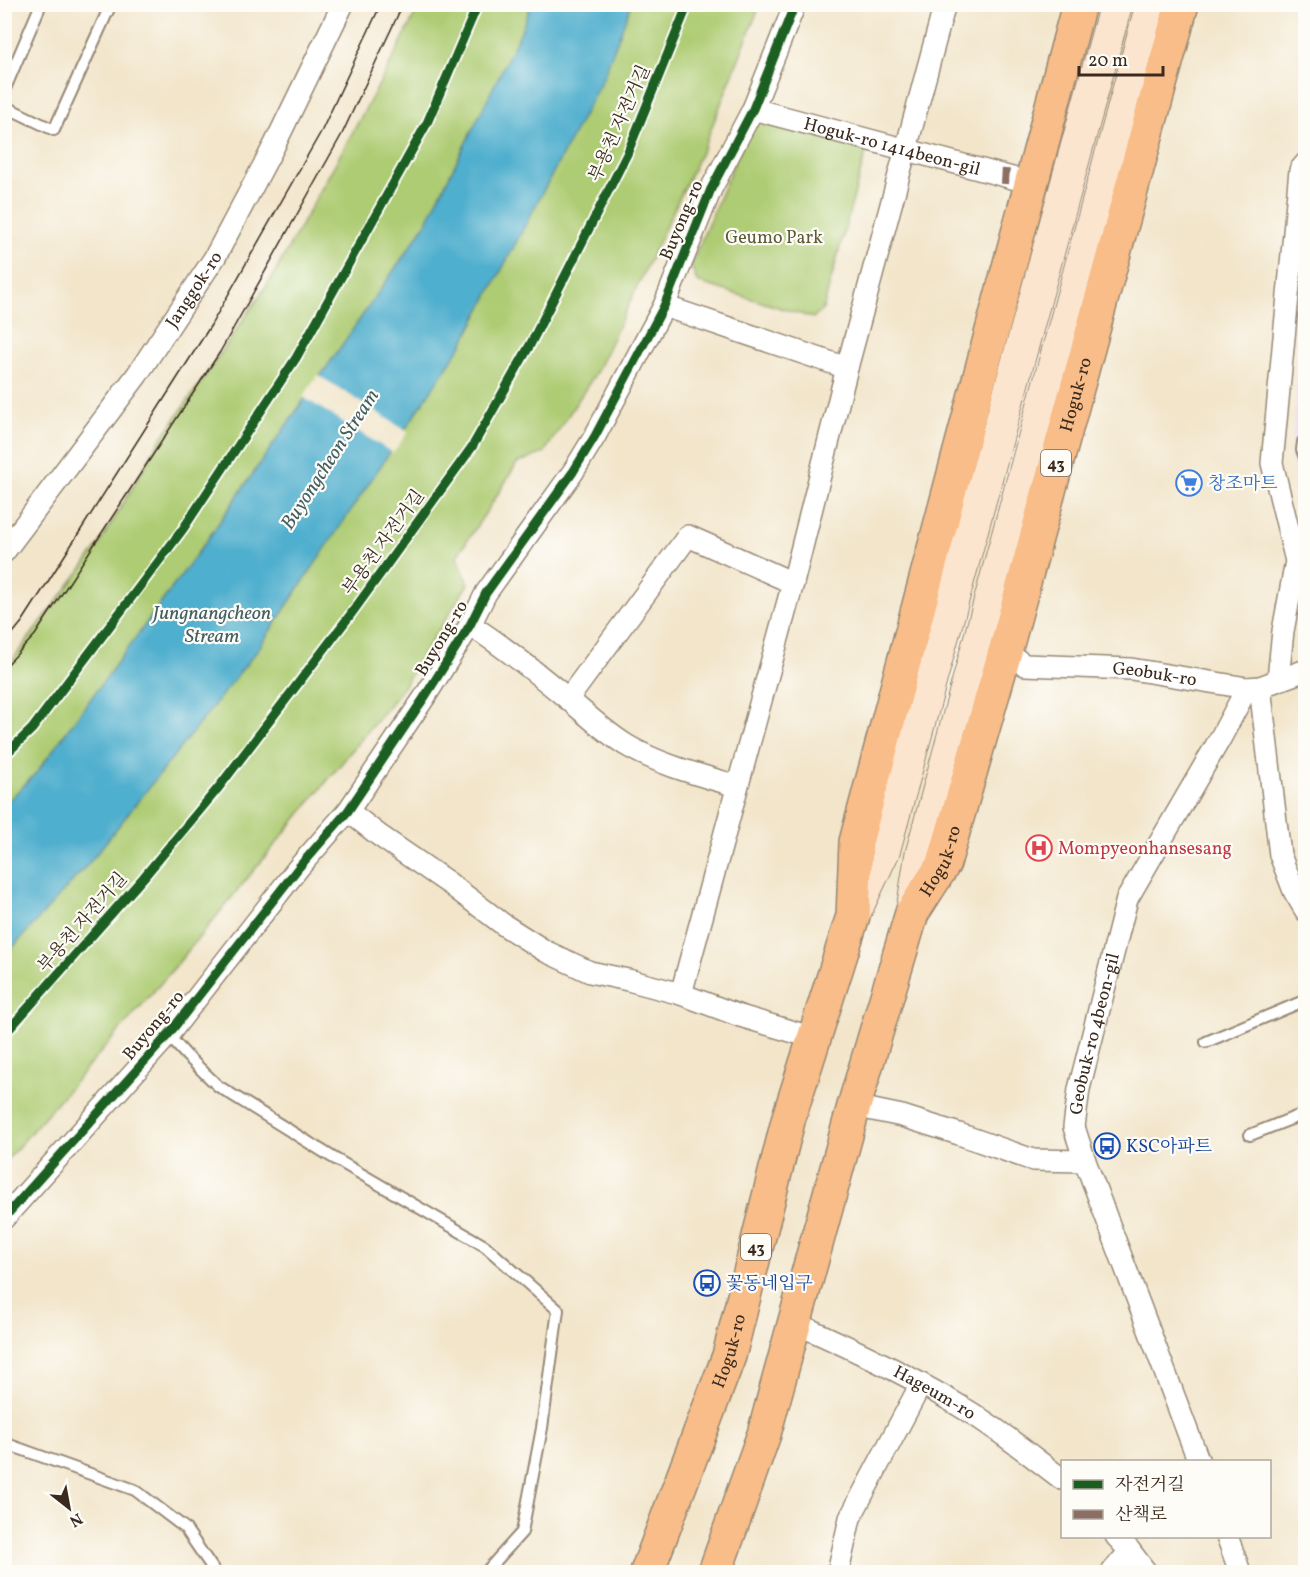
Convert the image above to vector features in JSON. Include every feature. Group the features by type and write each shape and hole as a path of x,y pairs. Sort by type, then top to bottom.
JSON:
{"main road":[{"name":"Hoguk-ro","path":"646,1572 729,1356 789,1117 853,916 856,842 1079,4"},
{"name":"Hoguk-ro","path":"715,1572 764,1434 854,1106 912,914 944,863 1005,652 1182,4"}],"street":[{"name":"Janggok-ro","path":"4,552 137,375 215,256 274,146 343,4"},
{"name":"Buyong-ro","path":"4,1218 168,1035 299,867 348,811 424,698 470,625 486,593 573,472 595,436 664,306 711,189 753,109 795,4"},
{"path":"681,994 793,583 847,368 945,4"},
{"name":"Hoguk-ro","path":"853,916 884,850 1116,4"},
{"name":"Hoguk-ro","path":"912,914 924,844 1152,4"},
{"name":"Hoguk-ro 1414beon-gil","path":"753,109 1031,183"},
{"path":"1305,163 1300,170 1272,462 1301,561 1282,631 1262,685 1280,855 1294,891 1305,911"},
{"path":"664,306 847,368"},
{"path":"568,699 688,536 793,583"},
{"path":"470,625 568,699 600,727 627,745 666,765 737,786"},
{"name":"Geobuk-ro","path":"1005,652 1025,665 1131,669 1262,685 1305,670"},
{"name":"Geobuk-ro 4beon-gil","path":"1199,1460 1074,1127 1079,1089 1127,899 1221,737 1262,685"},
{"path":"348,811 504,925 545,951 591,972 681,994 740,1016 814,1038"},
{"path":"854,1106 902,1116 1033,1160 1085,1161"},
{"name":"Hageum-ro","path":"795,1323 921,1384 970,1412 1061,1478"},
{"path":"838,1572 850,1518 921,1384"},
{"path":"1228,1538 1240,1572"},
{"path":"1112,1572 1123,1544 1146,1572"}],"lane":[{"path":"4,91 41,4"},
{"path":"4,106 54,130 111,4"},
{"path":"1305,441 1302,450 1305,460"},
{"path":"1206,1042 1305,1000"},
{"path":"168,1035 218,1086 332,1157 485,1246 558,1310 542,1428 522,1532 486,1572"},
{"path":"1250,1135 1305,1113"},
{"path":"4,1443 135,1490 185,1528 215,1572"}],"shaded area":[{"path":"1305,287 1305,497 1291,458"}],"green space":[{"path":"420,5 760,5 705,144 597,371 544,453 517,463 457,556 468,584 399,693 174,968 5,1162 4,671 95,551 159,442 273,276 387,70"},
{"name":"Geumo Park","path":"754,115 867,148 823,309 813,318 697,282 691,265"}],"water":[{"name":"Jungnangcheon Stream","path":"531,5 631,5 603,78 463,343 256,652 90,862 5,956 5,804 37,772 207,540 425,225 521,31"}],"pier":[{"path":"318,375 408,432 393,453 303,397"}],"tram line":[{"path":"4,644 22,622 211,325 322,130 381,4"},
{"path":"4,668 35,635 220,352 342,134 403,4"}],"marked path":[{"path":"1005,184 1006,166"}],"cycle path":[{"path":"4,756 32,729 183,529 296,358 427,123 478,4"},
{"name":"부용천 자전거길","path":"4,1035 143,878 219,787 351,614 472,447 530,345 627,154 688,4"},
{"path":"4,1218 168,1035 299,867 348,811 424,698 470,625 486,593 573,472 595,436 664,306 711,189 753,109 795,4"}],"place":[{"name":"창조마트","path":"1189,483"},
{"name":"Mompyeonhansesang","path":"1039,848"},
{"name":"KSC아파트","path":"1107,1146"},
{"name":"꽃동네입구","path":"707,1283"}],"water label":[{"name":"Buyongcheon Stream","path":"329,459"}]}
